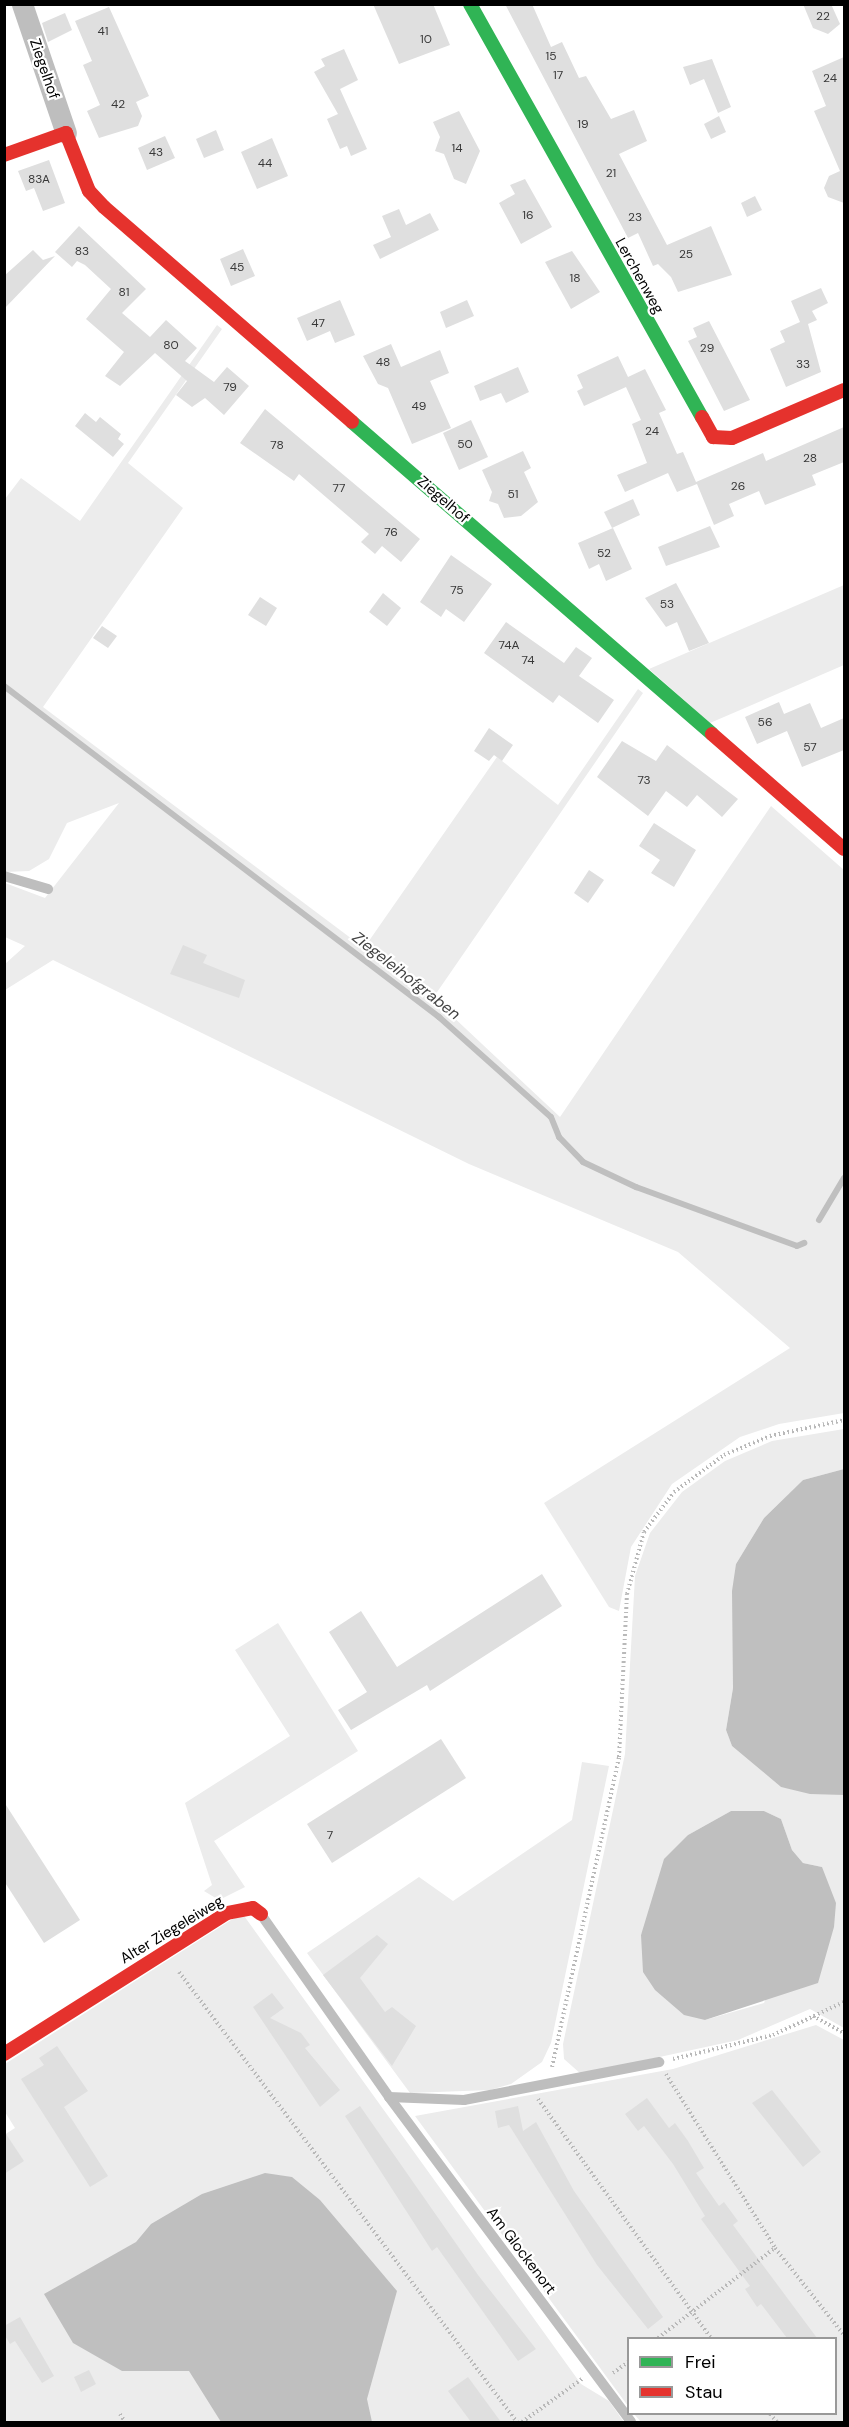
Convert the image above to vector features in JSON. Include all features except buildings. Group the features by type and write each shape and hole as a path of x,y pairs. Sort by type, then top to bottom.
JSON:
{"street":[{"name":"Ziegelhof","path":"22,4 66,133 89,191 104,207 844,849"},
{"name":"Lerchenweg","path":"470,4 713,437 732,438 844,390"},
{"path":"4,155 66,133"},
{"name":"Alter Ziegeleiweg","path":"4,2054 227,1913 247,1908 261,1914"}],"lane":[{"path":"4,876 48,889"},
{"name":"Alter Ziegeleiweg","path":"261,1914 388,2097"},
{"path":"388,2097 464,2100 659,2062"},
{"name":"Am Glockenort","path":"388,2097 631,2422"}],"path":[{"path":"547,2085 619,1756 627,1594 644,1532 674,1492 714,1460 770,1436 844,1420"},
{"path":"164,1952 517,2422"},
{"path":"844,2002 732,2048 659,2062 775,2248 844,2335"},
{"path":"812,2015 844,2033"},
{"path":"531,2088 710,2337"},
{"path":"659,2337 775,2248"},
{"path":"522,2422 592,2372"},
{"path":"120,2414 125,2422"}],"shaded area":[{"path":"217,325 222,329 128,463 183,508 43,707 364,948 497,757 558,805 638,689 643,693 433,998 560,1117 771,806 844,870 844,1413 779,1424 740,1437 672,1484 631,1547 619,1611 609,1607 544,1503 790,1348 678,1252 469,1164 53,960 5,990 5,964 25,946 5,937 5,883 45,898 119,803 67,823 49,859 29,871 5,872 5,499 21,478 80,521"},
{"path":"844,585 844,665 710,723 649,669"},
{"path":"844,1429 844,1469 803,1480 764,1518 736,1564 733,1688 726,1730 732,1746 781,1787 844,1795 844,2028 810,2009 738,2040 581,2074 564,2059 563,2044 625,1754 635,1576 650,1533 682,1492 725,1461 772,1441","holes":["731,1811 764,1811 781,1819 792,1850 803,1863 822,1867 764,2003 705,2020 641,1935 688,1835"]},
{"path":"844,1469 844,1795 810,1794 781,1787 732,1746 726,1730 733,1688 732,1591 736,1564 764,1518 803,1480"},
{"path":"278,1623 358,1751 214,1841 245,1887 219,1900 204,1891 212,1885 185,1803 290,1736 235,1650"},
{"path":"582,1762 609,1766 551,2043 542,2062 511,2084 490,2090 410,2093 307,1953 419,1877 453,1901 572,1820"},
{"path":"731,1811 764,1811 781,1819 792,1850 803,1863 822,1867 836,1903 834,1927 818,1983 705,2020 684,2015 655,1990 643,1972 641,1935 664,1859 688,1835"},
{"path":"242,1913 581,2384 609,2401 624,2422 5,2422 4,2135 15,2128 5,2112 5,2064"},
{"path":"816,2025 844,2040 844,2422 641,2422 635,2415 837,2415 837,2337 627,2337 627,2405 415,2116 673,2069"},
{"path":"265,2173 292,2177 320,2200 397,2291 367,2399 372,2422 221,2422 189,2371 122,2371 73,2343 44,2294 136,2242 151,2224 202,2194"}],"waterway":[{"name":"Ziegeleihofgraben","path":"4,686 439,1017 551,1117 559,1137 583,1162 636,1187 797,1246 804,1243"},
{"name":"Ziegeleihofgraben","path":"819,1220 844,1178"}],"traffic: fast":[{"path":"470,4 702,417"},
{"path":"352,422 712,734"}],"traffic: jam":[{"path":"4,155 66,133 89,191 104,207 352,422"},
{"path":"702,417 713,437 732,438 844,390"},
{"path":"712,734 844,849"},
{"path":"4,2054 227,1913 253,1908 261,1914"}]}
